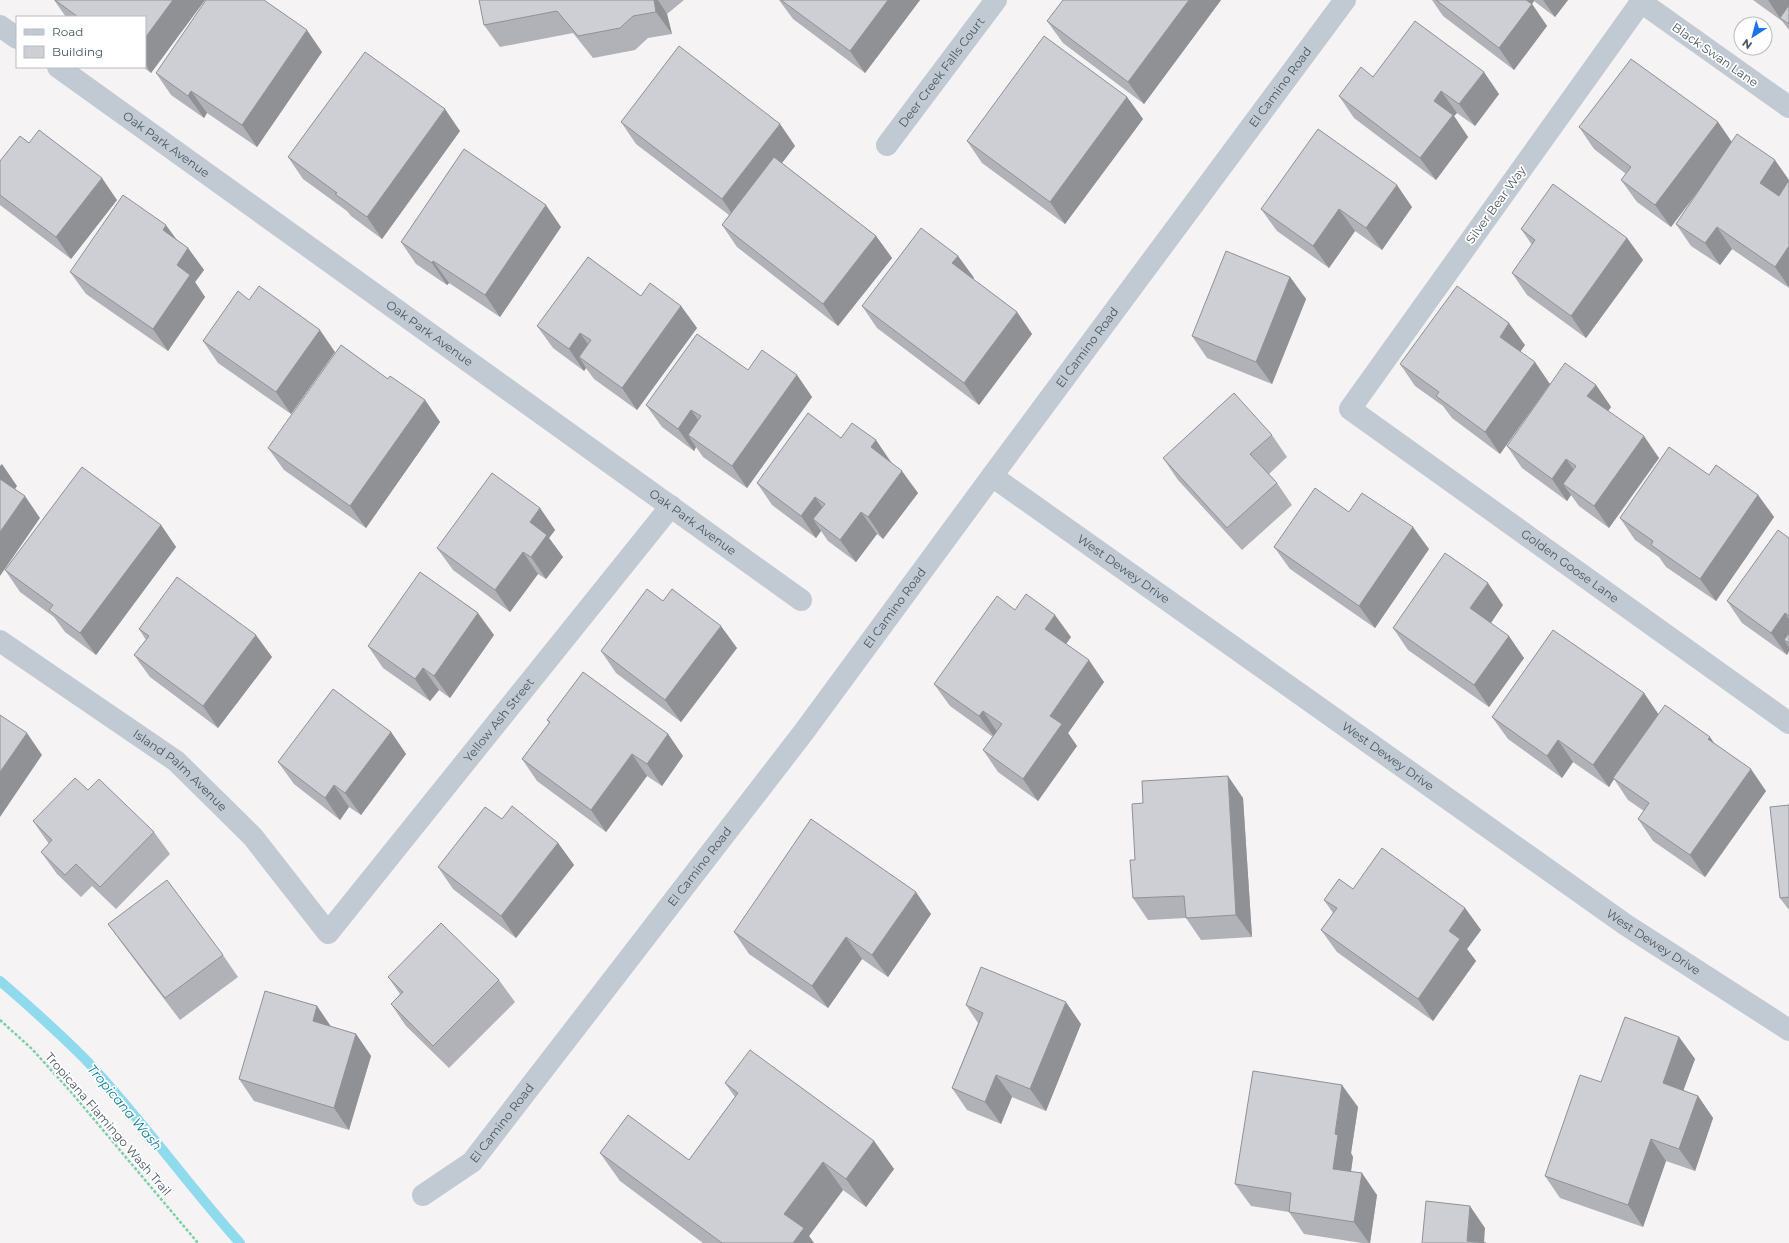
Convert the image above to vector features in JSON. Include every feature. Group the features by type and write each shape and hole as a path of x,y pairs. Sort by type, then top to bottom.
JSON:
{"street":[{"name":"Deer Creek Falls Court","path":"887,145 996,0"},
{"name":"El Camino Road","path":"423,1195 472,1162 803,733 1345,0"},
{"name":"Black Swan Lane","path":"1641,2 1789,107"},
{"name":"Silver Bear Way","path":"1350,409 1641,2"},
{"path":"0,26 16,37"},
{"name":"Oak Park Avenue","path":"59,68 801,600"},
{"name":"Golden Goose Lane","path":"1350,409 1789,724"},
{"name":"West Dewey Drive","path":"992,476 1620,920 1789,1030"},
{"name":"Yellow Ash Street","path":"328,933 671,506"},
{"name":"Island Palm Avenue","path":"0,641 176,761 253,836 328,933"}],"path":[{"name":"Tropicana Flamingo Wash Trail","path":"0,1020 32,1049 71,1092 198,1243"}],"building":[{"path":"55,0 173,0 146,37 146,16 77,16"},
{"path":"206,0 264,0 307,30 242,125 191,91 188,96 156,73"},
{"path":"479,0 654,0 656,12 633,16 620,28 578,36 557,11 484,25"},
{"path":"781,0 888,0 850,51"},
{"path":"1063,0 1189,0 1128,82 1047,21"},
{"path":"1436,0 1526,0 1532,4 1499,48"},
{"path":"1789,5 1789,24 1780,18"},
{"path":"1415,21 1484,72 1459,104 1441,91 1434,101 1453,115 1420,158 1339,96 1361,67 1373,77"},
{"path":"1044,36 1127,97 1050,202 967,141"},
{"path":"679,46 780,124 722,199 621,122"},
{"path":"365,52 445,109 367,217 288,157"},
{"path":"1631,59 1718,122 1655,205 1621,180 1631,167 1579,127"},
{"path":"1318,129 1397,185 1366,228 1339,209 1313,246 1261,209"},
{"path":"39,130 102,178 56,237 0,195 0,161 20,136 29,143"},
{"path":"1737,134 1775,160 1760,183 1779,196 1789,180 1789,246 1775,267 1717,227 1705,243 1676,224"},
{"path":"464,149 546,205 485,295 433,261 432,263 401,242"},
{"path":"774,157 876,236 823,304 722,225"},
{"path":"1553,184 1627,238 1571,316 1512,273 1535,240 1521,229"},
{"path":"123,195 166,225 163,230 188,248 177,265 190,275 153,329 70,272"},
{"path":"921,228 958,256 952,263 1017,312 964,383 862,306"},
{"path":"1226,251 1290,277 1256,362 1192,336"},
{"path":"588,257 641,296 650,283 681,306 622,388 579,357 591,340 580,333 569,349 537,326"},
{"path":"259,286 320,330 276,392 203,341 238,291 249,300"},
{"path":"1457,286 1509,323 1500,337 1535,362 1485,432 1436,396 1439,392 1400,364"},
{"path":"697,334 748,370 762,350 797,375 732,466 688,435 701,416 691,410 678,429 646,405"},
{"path":"341,345 388,379 390,376 425,400 350,506 268,448"},
{"path":"1565,363 1596,385 1587,396 1644,436 1594,506 1563,484 1576,466 1566,459 1552,479 1507,446"},
{"path":"1234,393 1272,435 1250,454 1277,483 1227,528 1163,458"},
{"path":"808,413 841,438 852,423 876,440 871,447 902,471 868,517 861,512 840,540 813,519 825,504 815,497 801,516 757,483"},
{"path":"1669,447 1709,475 1716,465 1758,495 1700,579 1651,545 1653,541 1620,518"},
{"path":"82,467 161,525 80,633 49,610 53,605 5,570"},
{"path":"492,473 540,508 530,522 547,535 531,557 523,552 495,590 437,548"},
{"path":"0,479 25,496 0,532"},
{"path":"1315,488 1349,512 1362,493 1413,527 1359,606 1274,547"},
{"path":"1778,530 1789,538 1789,616 1785,613 1771,633 1727,601"},
{"path":"1445,553 1488,583 1470,608 1509,636 1474,685 1393,628"},
{"path":"420,572 478,613 434,676 423,668 415,679 368,646"},
{"path":"177,577 256,635 203,706 134,655 149,636 139,629"},
{"path":"647,589 663,601 672,589 721,626 665,700 601,651"},
{"path":"1026,594 1055,615 1045,629 1089,660 1050,716 1062,724 1023,779 983,750 1002,724 983,711 979,716 934,684 997,596 1015,610"},
{"path":"1553,630 1644,693 1593,765 1558,740 1547,756 1492,717"},
{"path":"1789,633 1789,643 1784,640"},
{"path":"583,672 668,734 647,764 632,754 591,810 522,759 550,722 547,720"},
{"path":"333,689 391,732 345,793 334,785 325,798 278,762"},
{"path":"1665,705 1710,737 1708,739 1751,769 1690,855 1638,819 1649,803 1613,778"},
{"path":"0,715 27,733 0,772"},
{"path":"1228,776 1236,915 1186,918 1184,896 1133,898 1130,860 1135,860 1132,804 1143,803 1142,781"},
{"path":"75,778 88,790 99,779 154,832 100,887 76,864 65,875 41,852 52,840 33,821"},
{"path":"1789,805 1789,897 1780,898 1770,807"},
{"path":"512,806 558,843 501,916 438,867 485,807 502,819"},
{"path":"811,819 916,892 872,955 846,937 812,986 734,932"},
{"path":"1382,848 1465,908 1449,931 1460,939 1418,999 1321,930 1337,908 1324,900 1339,879 1353,889"},
{"path":"167,880 223,955 165,998 108,924"},
{"path":"441,923 499,980 433,1046 391,1004 403,992 388,977"},
{"path":"981,967 1066,1002 1030,1089 996,1075 985,1102 952,1088 983,1013 966,1005"},
{"path":"265,991 317,1006 313,1021 356,1034 334,1108 239,1079"},
{"path":"1625,1017 1679,1037 1663,1083 1698,1096 1679,1149 1651,1139 1628,1205 1545,1176 1580,1075 1601,1082"},
{"path":"750,1050 874,1141 846,1179 823,1162 784,1214 804,1228 793,1243 722,1243 600,1153 628,1115 689,1160 738,1093 725,1083"},
{"path":"1253,1071 1342,1085 1335,1134 1338,1135 1333,1169 1362,1173 1354,1222 1289,1212 1291,1193 1235,1184"},
{"path":"1426,1201 1470,1206 1467,1241 1486,1243 1422,1243"}],"waterway":[{"name":"Tropicana Wash","path":"0,981 85,1059 125,1104 240,1243"}]}
